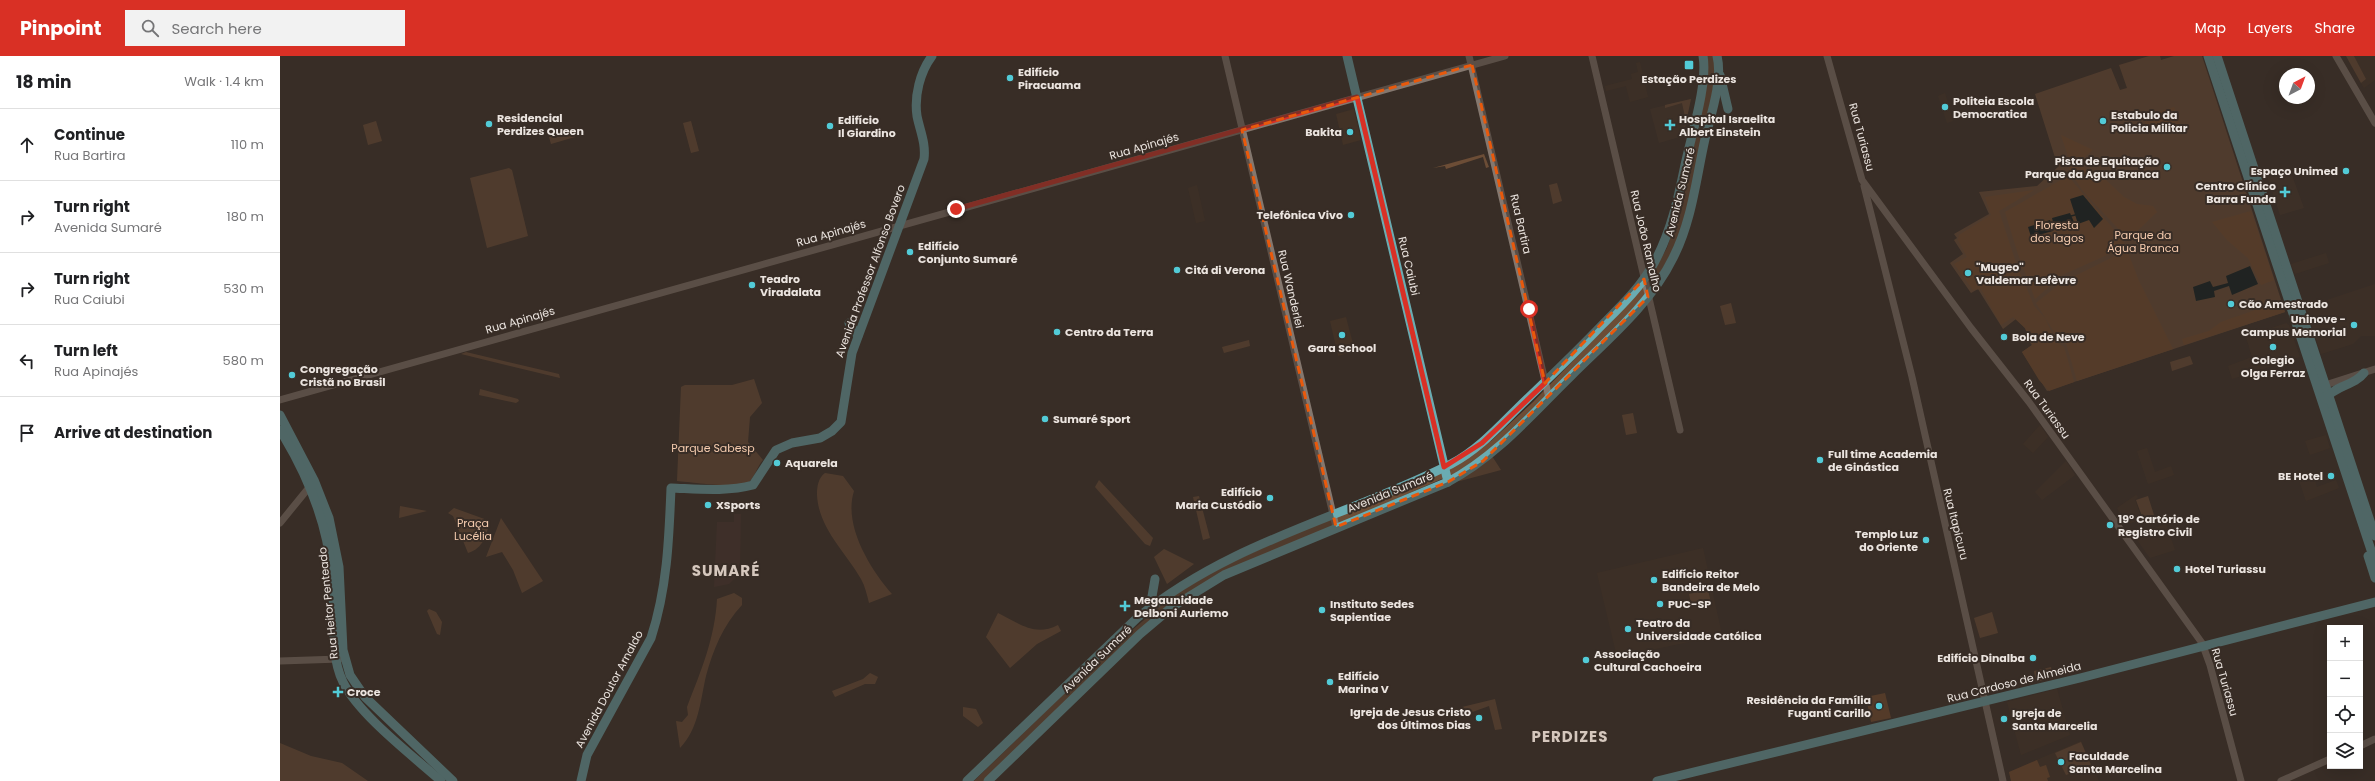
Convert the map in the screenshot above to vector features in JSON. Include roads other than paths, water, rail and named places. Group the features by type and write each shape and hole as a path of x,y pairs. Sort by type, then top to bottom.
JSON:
{"main road":[{"name":"Avenida Professor Alfonso Bovero","path":"671,488 716,490 753,485 776,450 792,443 820,438 832,432 843,418 847,371 898,225 924,159 925,146 917,114 917,96 921,78 932,56"},
{"name":"Rua Caiubi","path":"1347,56 1448,482"},
{"name":"Avenida Sumaré","path":"967,781 1150,608 1218,564 1333,513 1444,467 1482,443 1545,383 1613,315 1644,279 1663,246 1676,206 1704,77 1703,56"},
{"name":"Avenida Sumaré","path":"988,781 1140,634 1172,607 1224,576 1336,527 1448,482 1488,457 1549,398 1648,297 1667,271 1684,231 1719,70 1717,56"},
{"path":"2208,56 2320,387 2327,396 2375,536"},
{"path":"2217,56 2320,387 2321,404 2375,578"},
{"path":"1719,70 1728,109"},
{"path":"849,323 858,336"},
{"path":"2321,404 2335,389 2357,381 2364,373"},
{"name":"Rua Heitor Penteado","path":"280,415 329,518 339,567 341,680 354,700 441,781"},
{"name":"Rua Heitor Penteado","path":"280,430 312,484"},
{"path":"2339,466 2375,562"},
{"path":"2357,482 2362,488 2375,522"},
{"name":"Avenida Doutor Arnaldo","path":"581,781 587,755 651,638 658,617 668,557 671,488"},
{"path":"1150,608 1155,579"},
{"name":"Rua Cardoso de Almeida","path":"1658,781 1986,701 2375,602"},
{"name":"Rua Heitor Penteado","path":"340,659 366,697 453,781"}],"street":[{"name":"Rua Wanderlei","path":"1225,56 1336,527"},
{"name":"Rua Bartira","path":"1470,56 1549,398"},
{"name":"Rua Apinajés","path":"280,400 898,225 1505,56"},
{"name":"Rua João Ramalho","path":"1592,56 1680,430"},
{"name":"Rua Turiassu","path":"1827,56 1862,180 1883,210 2030,402 2204,646 2240,781"},
{"path":"2336,56 2375,123"},
{"name":"Rua Itapicuru","path":"1862,180 1872,215 2004,781"},
{"path":"1872,215 1883,210"},
{"path":"2320,387 2375,369"},
{"path":"280,523 312,484"},
{"path":"280,661 340,659"},
{"path":"2363,745 2375,739"},
{"path":"2281,781 2327,760"}],"water":[{"path":"2083,195 2103,219 2094,228 2089,220 2078,224 2070,199"},
{"path":"2070,213 2074,222 2055,230 2052,218"},
{"path":"2050,220 2053,231 2031,237 2028,227"},
{"path":"2250,266 2258,284 2232,295 2229,286 2214,291 2215,297 2196,301 2193,287 2210,281 2213,287 2228,283 2226,276"}],"waterway":[{"path":"2071,216 2075,215"}],"place":[{"name":"Estação Perdizes","path":"1689,65"},
{"name":"Edifício Piracuama","path":"1010,78"},
{"name":"Politeia Escola Democratica","path":"1945,107"},
{"name":"Estabulo da Policia Militar","path":"2103,121"},
{"name":"Residencial Perdizes Queen","path":"489,124"},
{"name":"Hospital Israelita Albert Einstein","path":"1670,125"},
{"name":"Edifício Il Giardino","path":"830,126"},
{"name":"Bakita","path":"1350,132"},
{"name":"Pista de Equitação Parque da Agua Branca","path":"2167,167"},
{"name":"Espaço Unimed","path":"2346,171"},
{"name":"Centro Clínico Barra Funda","path":"2285,192"},
{"name":"Telefônica Vivo","path":"1351,215"},
{"name":"Edifício Conjunto Sumaré","path":"910,252"},
{"name":"Citá di Verona","path":"1177,270"},
{"name":"\"Mugeo\" Valdemar Lefèvre","path":"1968,273"},
{"name":"Teadro Viradalata","path":"752,285"},
{"name":"Cão Amestrado","path":"2231,304"},
{"name":"Uninove - Campus Memorial","path":"2354,325"},
{"name":"Centro da Terra","path":"1057,332"},
{"name":"Gara School","path":"1342,335"},
{"name":"Bola de Neve","path":"2004,337"},
{"name":"Colegio Olga Ferraz","path":"2273,347"},
{"name":"Congregação Cristã no Brasil","path":"292,375"},
{"name":"Sumaré Sport","path":"1045,419"},
{"name":"Full time Academia de Ginástica","path":"1820,460"},
{"name":"Aquarela","path":"777,463"},
{"name":"BE Hotel","path":"2331,476"},
{"name":"Edifício Maria Custódio","path":"1270,498"},
{"name":"XSports","path":"708,505"},
{"name":"19º Cartório de Registro Civil","path":"2110,525"},
{"name":"Templo Luz do Oriente","path":"1926,540"},
{"name":"Hotel Turiassu","path":"2177,569"},
{"name":"Edifício Reitor Bandeira de Melo","path":"1654,580"},
{"name":"PUC-SP","path":"1660,604"},
{"name":"Megaunidade Delboni Auriemo","path":"1125,606"},
{"name":"Instituto Sedes Sapientiae","path":"1322,610"},
{"name":"Teatro da Universidade Católica","path":"1628,629"},
{"name":"Edifício Dinalba","path":"2033,658"},
{"name":"Associação Cultural Cachoeira","path":"1586,660"},
{"name":"Edifício Marina V","path":"1330,682"},
{"name":"Croce","path":"338,692"},
{"name":"Residência da Família Fuganti Carillo","path":"1879,706"},
{"name":"Igreja de Jesus Cristo dos Últimos Dias","path":"1479,718"},
{"name":"Igreja de Santa Marcelia","path":"2004,719"},
{"name":"Faculdade Santa Marcelina","path":"2061,762"}],"district":[{"name":"SUMARÉ","path":"726,571"},
{"name":"PERDIZES","path":"1570,737"}],"park label":[{"name":"Floresta dos lagos","path":"2057,231"},
{"name":"Parque da Água Branca","path":"2143,241"},
{"name":"Parque Sabesp","path":"713,448"},
{"name":"Praça Lucélia","path":"473,529"}]}
